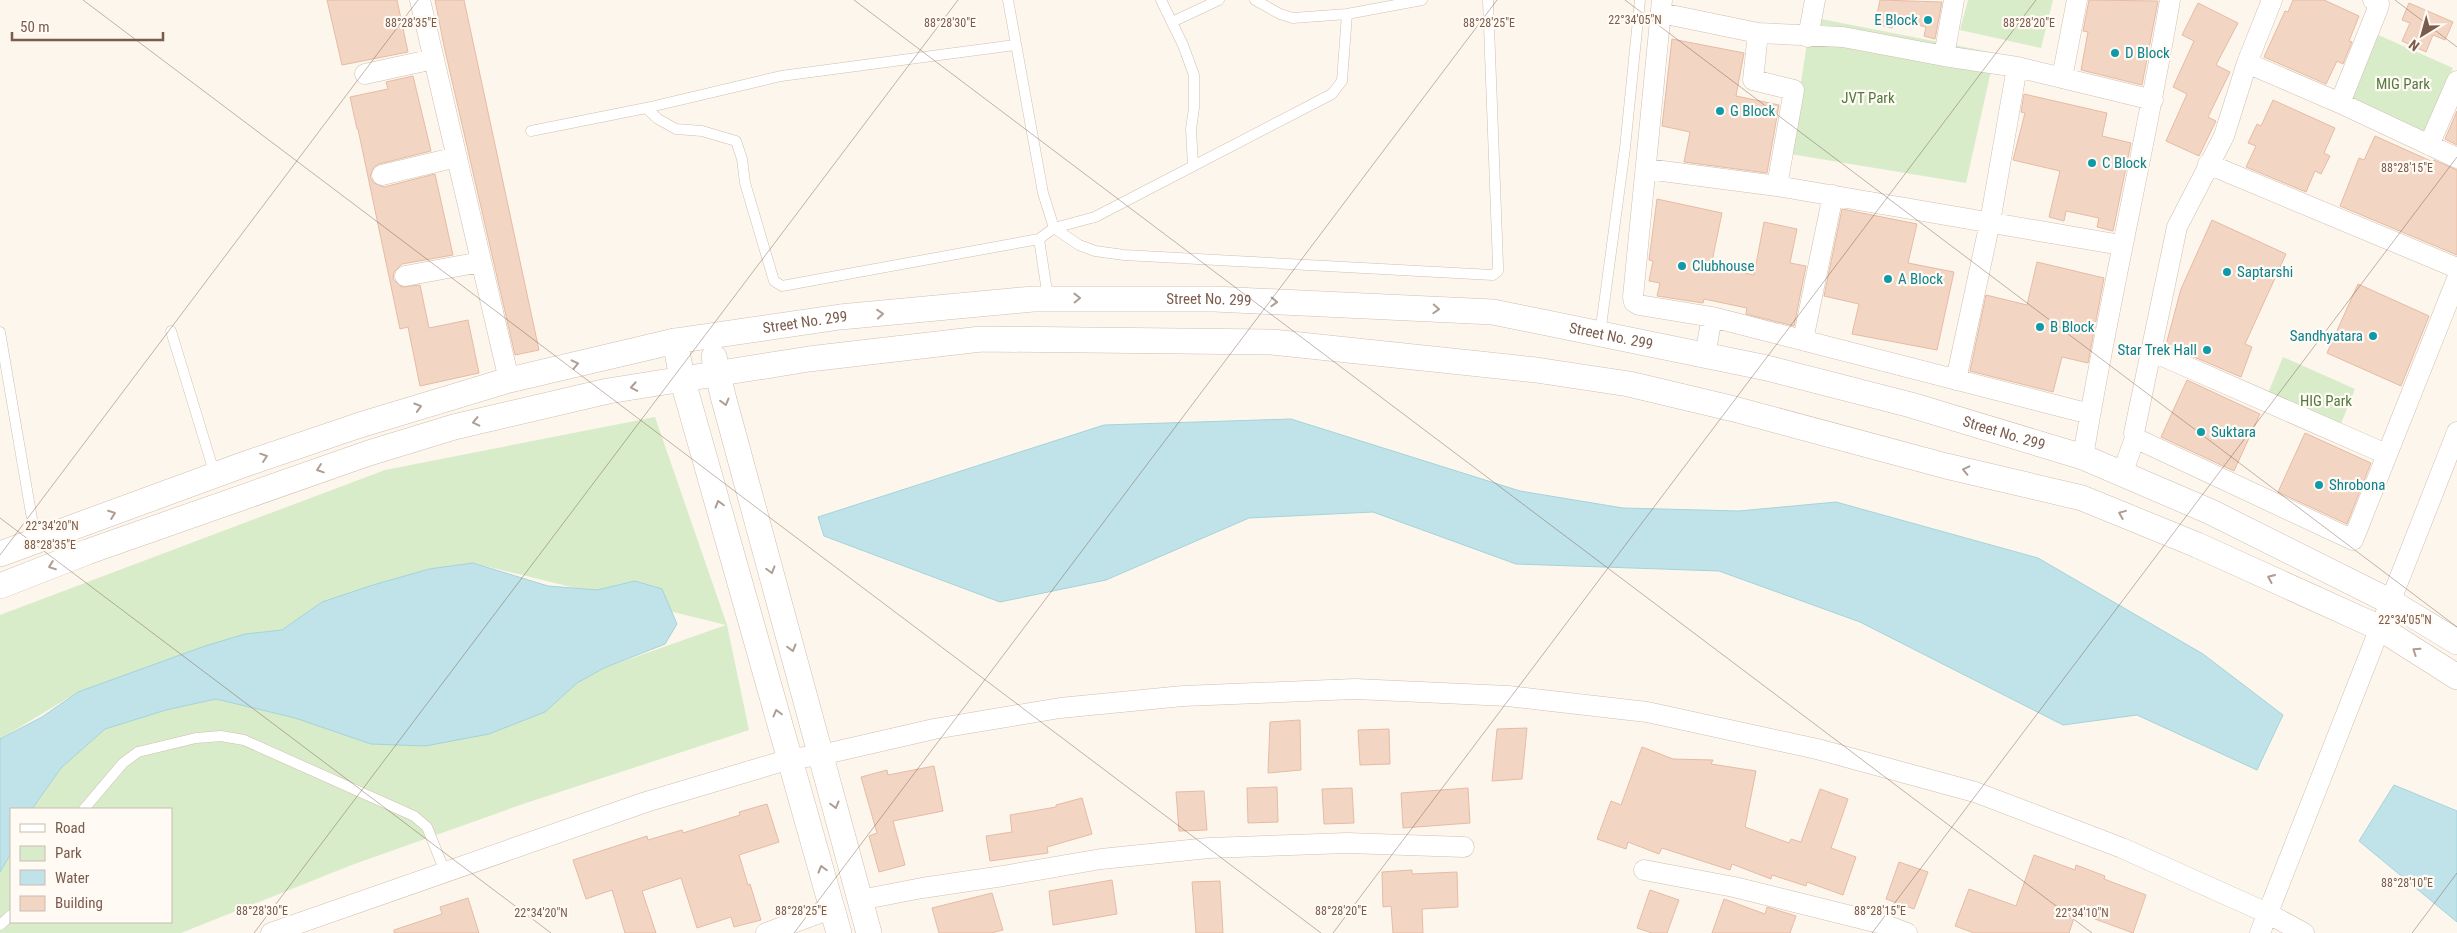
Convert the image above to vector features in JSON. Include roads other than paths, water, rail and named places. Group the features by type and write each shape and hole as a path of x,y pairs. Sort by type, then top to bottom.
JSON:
{"street":[{"path":"420,0 509,380"},
{"path":"1808,37 1816,0"},
{"path":"1944,56 1954,0"},
{"path":"2062,78 2077,0"},
{"path":"2083,457 2121,245 2153,100 2170,0"},
{"path":"2122,474 2135,438 2151,351 2178,227 2208,164 2224,136 2247,63 2272,0"},
{"path":"2340,103 2378,8 2379,4 2374,0"},
{"path":"2090,414 1712,317 1639,305 1634,302 1662,6 1758,33 1808,37 1843,37 1944,56 2017,67 2153,100"},
{"path":"1758,33 1753,80 1794,90 1777,186"},
{"path":"365,74 434,59"},
{"path":"2247,63 2340,103 2457,158"},
{"path":"1956,380 1990,222 2017,67"},
{"path":"2429,145 2457,81"},
{"path":"382,175 457,157"},
{"path":"2208,164 2457,268"},
{"path":"1646,169 1777,186 2121,245"},
{"path":"1803,340 1833,195"},
{"path":"405,276 481,262"},
{"path":"2135,438 2353,540 2457,279"},
{"name":"Street No. 299","path":"0,554 215,475 360,425 509,380 675,342 840,317 1048,299 1214,299 1493,312 1767,368 1911,405 2083,457 2211,512 2391,602 2457,642"},
{"path":"1705,355 1712,317"},
{"path":"710,337 762,540 869,933"},
{"path":"0,586 87,552 369,453 454,427 608,391 809,359 981,339 1272,342 1479,363 1629,384 1734,408 1946,466 2082,498 2198,545 2380,628 2457,678"},
{"path":"675,342 682,378 748,604 839,933"},
{"path":"2151,351 2386,454"},
{"path":"2260,933 2457,432"},
{"path":"271,933 646,802 790,759 821,755 934,729 1050,710 1183,696 1355,689 1508,696 1648,712 1817,749 1975,792 2122,848 2267,913 2304,933"},
{"path":"860,900 1101,859 1209,848 1347,842 1464,847"},
{"path":"1644,870 1734,887 1883,924 1908,933"},
{"path":"766,933 833,908"}],"lane":[{"path":"1008,0 1043,193 1054,228 1079,245 1095,251 1124,255 1493,275 1498,271 1498,265 1488,0"},
{"path":"1161,0 1184,45 1194,75 1193,166"},
{"path":"1172,22 1219,0"},
{"path":"1255,0 1280,14 1293,18 1347,14 1422,0"},
{"path":"1600,334 1625,148 1640,0"},
{"path":"646,108 658,119 676,129 702,131 736,140 742,159 745,183 774,281 782,286 1039,239 1054,228 1095,218 1332,94 1342,81 1347,14"},
{"path":"531,131 646,108 782,76 1015,46"},
{"path":"1039,239 1048,299"},
{"path":"171,331 215,475"},
{"path":"0,332 32,519 33,542"},
{"path":"85,808 132,755 196,738 221,736 244,740 414,816 427,827 445,872"},
{"path":"0,925 10,916"}],"water":[{"path":"1291,419 1520,491 1623,508 1739,511 1836,502 2038,558 2203,654 2283,715 2257,770 2137,715 2063,725 1860,622 1719,571 1516,564 1373,512 1249,518 1106,580 1000,602 824,536 818,517 1104,425"},
{"path":"473,563 548,586 597,590 635,581 662,589 677,624 665,644 604,668 577,683 545,712 489,734 425,746 371,744 295,718 216,699 166,710 105,729 61,768 33,808 10,808 10,855 0,872 0,739 42,717 78,692 205,646 245,634 282,630 322,602 429,569"},
{"path":"2394,785 2457,811 2457,922 2359,841"}],"place":[{"name":"E Block","path":"1928,20"},
{"name":"D Block","path":"2115,53"},
{"name":"G Block","path":"1720,111"},
{"name":"C Block","path":"2092,163"},
{"name":"Clubhouse","path":"1682,266"},
{"name":"Saptarshi","path":"2227,272"},
{"name":"A Block","path":"1888,279"},
{"name":"B Block","path":"2040,327"},
{"name":"Sandhyatara","path":"2373,336"},
{"name":"Star Trek Hall","path":"2207,350"},
{"name":"Suktara","path":"2201,432"},
{"name":"Shrobona","path":"2319,485"}],"park label":[{"name":"MIG Park","path":"2403,84"},
{"name":"JVT Park","path":"1868,98"},
{"name":"HIG Park","path":"2326,401"}]}
